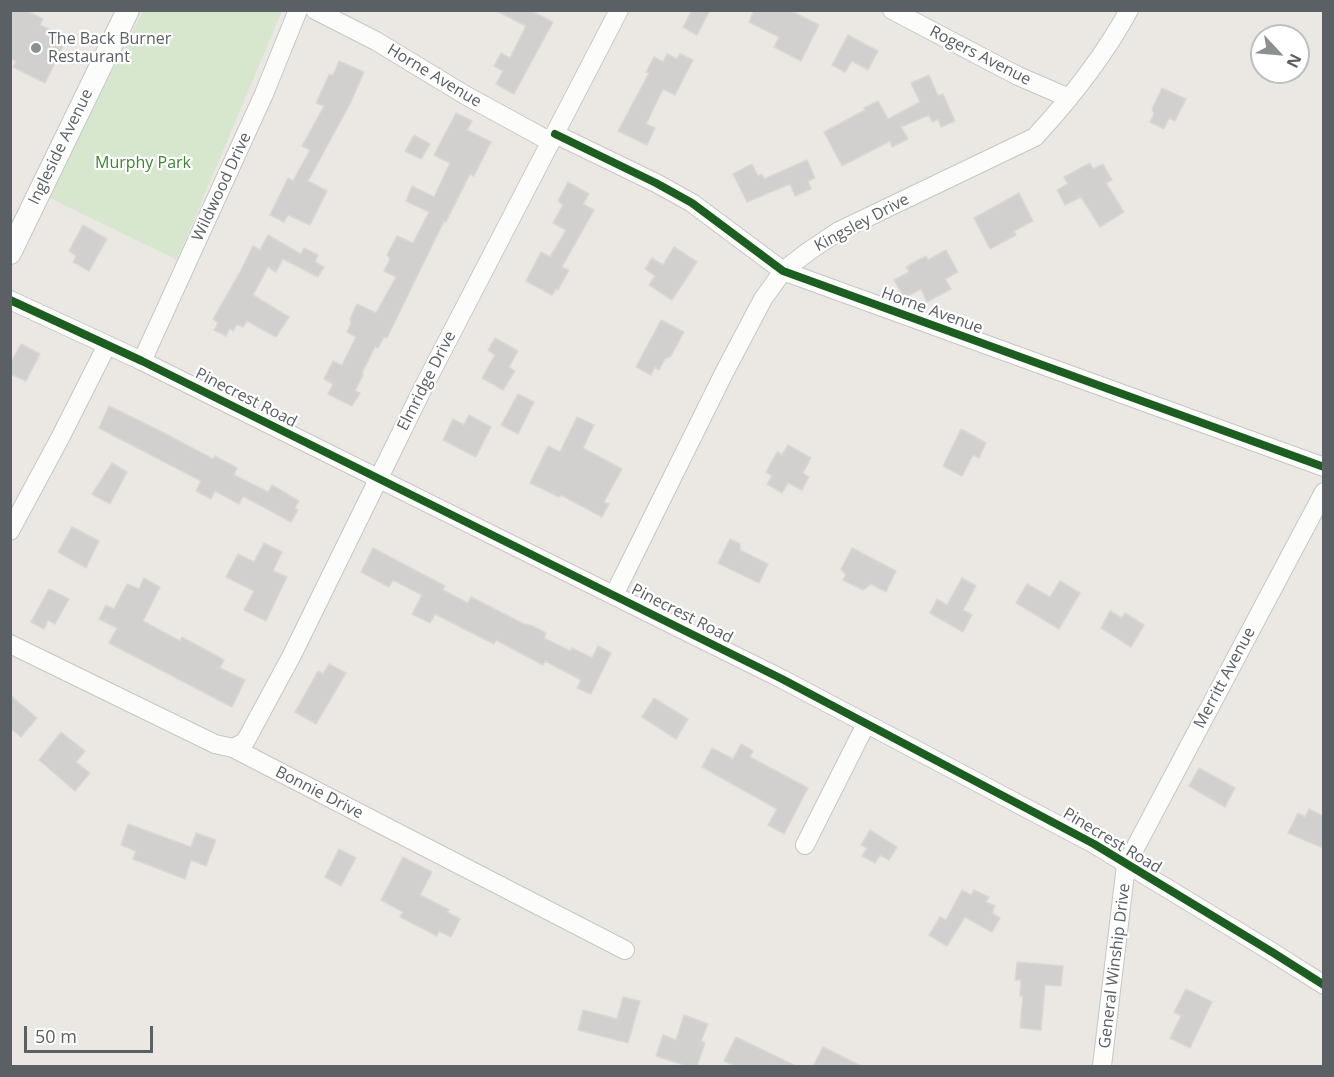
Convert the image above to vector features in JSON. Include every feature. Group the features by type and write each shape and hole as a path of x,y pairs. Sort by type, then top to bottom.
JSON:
{"street":[{"name":"Ingleside Avenue","path":"10,253 128,10"},
{"name":"Wildwood Drive","path":"142,361 264,94 298,10"},
{"name":"Horne Avenue","path":"315,10 376,41 465,95 553,138 656,183 692,203 783,272 1323,467"},
{"name":"Elmridge Drive","path":"233,748 244,742 292,655 496,246 619,10"},
{"name":"Rogers Avenue","path":"891,10 1018,76 1069,98"},
{"name":"Kingsley Drive","path":"614,595 735,351 763,299 783,272 808,251 839,231 1035,137 1069,98 1129,10"},
{"name":"Pinecrest Road","path":"10,300 142,361 614,595 866,724 1094,844 1323,985"},
{"path":"10,531 106,345"},
{"name":"Merritt Avenue","path":"1126,865 1323,492"},
{"name":"Bonnie Drive","path":"10,644 215,744 233,748 624,950"},
{"path":"805,845 866,724"},
{"name":"General Winship Drive","path":"1102,1066 1126,865"}],"green space":[{"name":"Murphy Park","path":"143,11 282,11 177,260 48,197"}],"building":[{"name":"The Back Burner Restaurant","path":"10,10 25,10 43,19 40,25 67,38 45,83 13,67 16,61 10,58"},
{"path":"495,10 529,10 553,22 514,94 496,84 503,71 494,66 501,53 510,58 526,26"},
{"path":"692,10 710,10 697,35 683,27"},
{"path":"754,10 789,10 819,25 801,61 774,47 779,37 749,22"},
{"path":"848,35 878,51 868,70 852,61 845,72 832,65"},
{"path":"667,54 677,59 680,54 693,60 675,95 663,89 646,124 655,128 647,145 618,131 649,73 646,72 654,57 663,62"},
{"path":"339,61 364,72 350,104 308,181 327,191 310,225 288,215 284,222 270,215 288,178 293,181 310,150 302,146 324,106 316,103 329,75 333,75"},
{"path":"929,75 938,96 943,94 955,121 941,127 938,119 932,122 929,115 901,127 908,139 892,147 890,141 842,166 824,132 878,101 888,119 920,102 911,83"},
{"path":"1162,88 1186,99 1175,121 1169,118 1164,129 1150,122 1154,114 1152,109"},
{"path":"456,113 472,121 467,130 491,142 474,176 470,174 446,222 444,221 387,338 384,337 378,348 375,347 355,391 360,393 352,406 328,394 333,384 324,379 333,361 342,365 356,337 347,332 357,304 376,313 396,277 384,271 390,259 387,255 397,236 413,243 429,212 406,201 412,186 434,197 450,163 434,155"},
{"path":"414,135 430,144 421,159 405,151"},
{"path":"807,160 815,178 808,181 811,189 795,196 790,184 747,202 733,174 752,164 758,176 762,174 764,179"},
{"path":"1090,163 1093,169 1103,164 1112,180 1106,183 1124,212 1100,227 1081,197 1065,205 1057,190 1068,184 1064,177"},
{"path":"568,182 589,194 583,204 594,210 562,267 569,270 558,290 556,289 552,295 526,281 541,252 550,257 566,230 553,223 563,205 558,201"},
{"path":"1019,193 1033,221 1014,231 1016,235 990,249 974,218"},
{"path":"83,225 107,239 89,271 73,262 76,256 69,251"},
{"path":"268,235 301,254 304,248 318,255 315,262 324,267 318,277 283,259 276,272 268,267 253,295 289,317 276,337 247,321 243,327 237,324 233,331 230,328 226,336 214,330 218,323 213,319 253,246 260,250"},
{"path":"674,247 697,262 672,300 649,285 655,276 645,269 652,258 663,265"},
{"path":"946,250 958,272 945,279 951,289 927,302 921,289 904,298 894,280 909,272 906,267 926,256 928,260"},
{"path":"661,320 684,332 671,356 665,359 659,370 655,367 651,375 636,367"},
{"path":"495,338 518,351 509,367 515,371 503,390 482,378 495,355 488,350"},
{"path":"21,344 40,354 26,381 10,374 10,364"},
{"path":"518,394 534,402 518,434 501,425"},
{"path":"109,406 213,459 215,456 237,468 234,475 268,492 272,485 299,501 295,508 298,510 291,522 243,496 239,504 215,491 211,499 196,491 201,481 99,428"},
{"path":"469,415 491,427 476,457 443,440 453,419 464,425"},
{"path":"577,417 594,425 583,448 622,469 604,502 609,504 602,517 561,495 559,497 530,483 548,446 560,452"},
{"path":"961,429 986,443 979,458 973,455 962,476 943,466"},
{"path":"788,445 811,458 803,473 809,477 802,490 788,483 782,493 767,484 772,476 766,472 777,452 782,455"},
{"path":"112,463 127,472 110,504 92,494"},
{"path":"72,527 99,541 86,568 58,552"},
{"path":"730,539 740,544 740,550 768,564 759,583 718,563"},
{"path":"264,543 282,552 273,571 287,577 266,621 244,610 254,591 226,577 238,554 254,562"},
{"path":"373,548 445,586 443,590 468,603 471,597 524,624 533,626 546,633 544,638 570,651 572,648 592,658 598,646 611,653 591,694 577,688 581,680 545,661 543,665 496,640 494,644 435,614 430,623 412,614 422,595 393,580 389,587 361,572"},
{"path":"852,548 896,571 886,592 871,584 863,590 843,580 846,575 841,569"},
{"path":"144,578 160,587 143,621 180,641 182,637 224,660 220,668 245,680 232,707 109,643 117,628 99,619 106,605 114,609 127,584 139,589"},
{"path":"962,578 976,586 963,610 972,615 963,632 930,613 937,599 947,605"},
{"path":"1060,581 1080,593 1059,629 1016,603 1027,584 1050,597"},
{"path":"49,589 69,599 55,624 48,620 44,629 31,622"},
{"path":"1110,611 1122,618 1125,613 1144,625 1131,647 1101,628"},
{"path":"329,664 346,673 316,724 295,712 318,671 323,674"},
{"path":"10,695 37,718 21,737 10,728"},
{"path":"654,698 688,719 676,739 642,717"},
{"path":"61,732 85,751 76,762 90,773 75,791 39,760"},
{"path":"741,744 753,751 750,757 808,788 784,834 768,825 777,809 702,767 712,748 733,759"},
{"path":"1199,768 1235,788 1225,807 1189,786"},
{"path":"1309,809 1323,816 1323,848 1288,833 1298,813 1305,817"},
{"path":"128,824 191,847 196,833 216,840 206,866 191,860 185,879 133,859 136,851 121,845"},
{"path":"870,830 897,847 889,860 880,855 875,863 862,856 867,848 861,845"},
{"path":"339,849 356,858 341,886 325,877"},
{"path":"403,857 432,872 420,895 449,910 447,912 460,919 451,937 439,931 437,936 400,917 403,912 381,900"},
{"path":"962,890 971,895 974,890 989,897 986,902 995,906 992,913 1000,918 992,932 965,917 947,946 929,935 940,917 946,920"},
{"path":"1017,962 1063,966 1061,986 1045,985 1041,1030 1020,1028 1023,996 1020,996 1021,980 1015,980"},
{"path":"1186,989 1212,1002 1190,1048 1170,1038 1181,1016 1174,1012"},
{"path":"623,997 640,1001 628,1043 578,1030 583,1010 617,1019"},
{"path":"684,1015 708,1024 701,1041 705,1043 697,1066 687,1066 656,1056 663,1035 676,1040"},
{"path":"736,1037 796,1066 735,1066 724,1061"},
{"path":"823,1047 861,1066 813,1066"}],"cycle path":[{"path":"555,134 692,203 783,271 1324,467"},
{"path":"10,300 142,361 782,679 1094,844 1324,985"}],"place":[{"name":"The Back Burner Restaurant","path":"36,48"}]}
